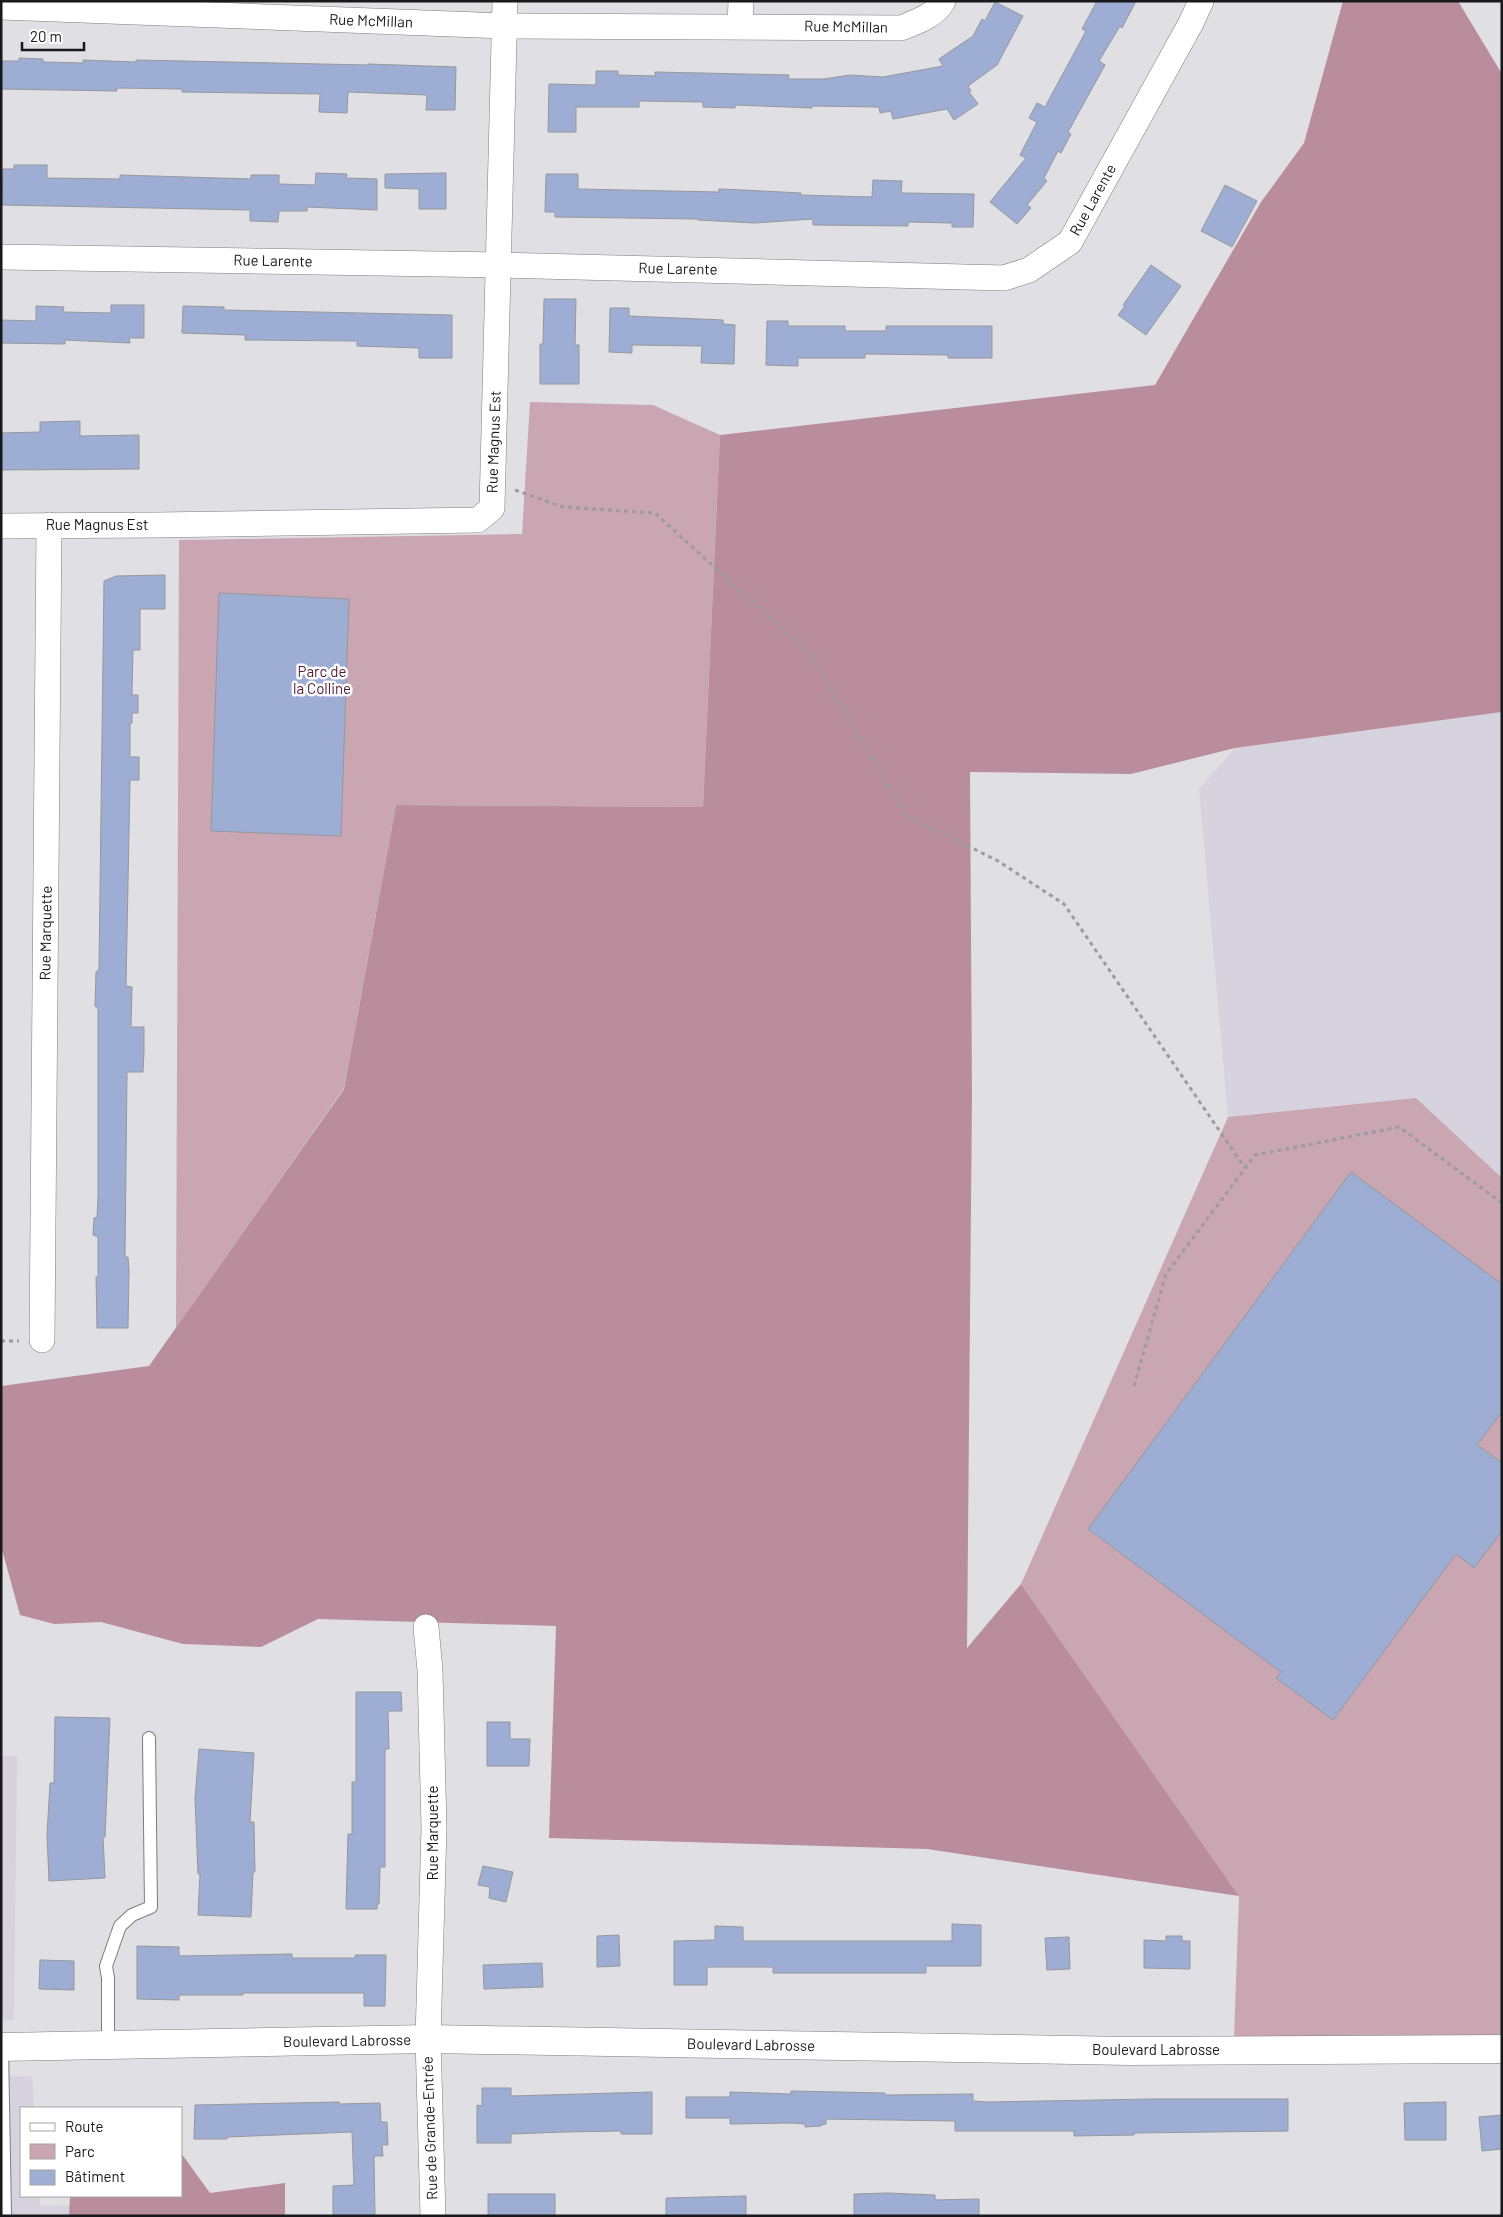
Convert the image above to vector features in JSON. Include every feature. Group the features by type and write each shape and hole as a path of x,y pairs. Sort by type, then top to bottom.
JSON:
{"main road":[{"name":"Boulevard Labrosse","path":"2,2047 428,2039 1129,2051 1502,2049"}],"street":[{"name":"Rue Magnus Est","path":"1,526 478,520 492,508 500,265 505,1"},
{"path":"740,26 741,1"},
{"name":"Rue McMillan","path":"1,7 505,26 901,28 927,16 940,7 943,1"},
{"name":"Rue Larente","path":"1,257 500,265 1004,278 1029,270 1070,242 1192,23 1201,1"},
{"name":"Rue Marquette","path":"42,1340 49,525"},
{"name":"Rue Marquette","path":"426,1627 430,1670 434,1828 428,2039"},
{"name":"Rue de Grande-Entrée","path":"428,2039 433,2216"}],"lane":[{"path":"108,2045 108,1978 106,1966 120,1926 132,1915 151,1907 149,1738"},
{"path":"2,2047 2,2135 5,2216"}],"path":[{"path":"493,486 517,491 563,507 655,513 670,526 810,654 906,815 998,860 1064,904 1245,1168"},
{"path":"1134,1386 1166,1274 1255,1155 1399,1127 1502,1204"}],"shaded area":[{"path":"1343,1 1458,1 1502,74 1502,712 1235,748 1131,774 970,772 972,1095 967,1648 1021,1584 1239,1896 927,1849 549,1838 556,1626 318,1619 261,1647 183,1644 101,1622 54,1624 20,1615 1,1546 1,1386 149,1366 344,1089 396,805 703,807 720,435 1155,385 1261,202 1304,143"},
{"path":"1502,712 1502,1178 1416,1098 1228,1117 1199,789 1235,748"},
{"path":"1,1756 17,1756 14,2021 1,2020"},
{"path":"32,2076 34,2107 20,2107 20,2197 39,2197 40,2206 83,2205 83,2216 1,2216 1,2077"},
{"path":"182,2154 210,2193 285,2183 285,2216 69,2216 70,2197 182,2197"}],"green space":[{"name":"Parc de la Colline","path":"530,402 653,405 720,435 703,807 396,805 344,1088 176,1328 179,540 522,534"},
{"path":"1416,1098 1502,1178 1502,2036 1234,2039 1239,1896 1021,1584 1228,1117"}],"building":[{"path":"1097,1 1136,1 1122,28 1120,26 1099,61 1105,65 1068,132 1071,134 1061,153 1058,151 1044,178 1047,181 1027,205 1031,208 1017,224 990,202 1026,158 1020,155 1037,122 1029,118 1037,103 1045,107 1086,31 1082,29"},
{"path":"995,2 1023,16 997,65 968,86 971,91 969,92 978,104 954,120 947,109 893,119 891,111 880,113 879,107 812,106 812,108 735,105 735,108 703,107 703,102 639,101 639,107 576,107 576,132 548,132 549,84 596,85 596,71 618,71 618,75 655,76 655,72 789,75 788,79 824,79 850,75 883,77 943,66 939,59 973,36 982,19 985,21"},
{"path":"19,58 43,59 43,62 83,63 83,60 136,62 136,60 456,67 455,110 426,110 427,95 348,92 347,113 319,112 320,94 182,92 182,89 117,88 117,91 1,89 2,61 19,61"},
{"path":"14,165 47,165 47,178 120,179 120,175 251,179 251,175 279,175 279,184 315,185 316,173 347,174 346,178 377,179 377,210 307,207 307,211 279,211 278,222 250,221 250,210 2,205 3,169 14,169"},
{"path":"446,173 446,209 419,209 419,189 385,188 385,174"},
{"path":"546,174 578,174 578,189 719,192 719,189 801,193 800,195 872,197 873,180 902,181 901,193 974,194 973,227 952,227 952,223 908,222 908,226 813,225 813,219 755,223 698,219 555,217 555,212 545,212"},
{"path":"1225,185 1257,201 1232,247 1201,231"},
{"path":"1151,265 1181,286 1146,335 1118,315"},
{"path":"544,299 576,299 575,345 579,345 579,384 540,384 540,344 543,344"},
{"path":"111,305 144,305 144,338 129,338 130,343 65,340 65,344 1,343 1,320 36,321 36,306 64,307 63,312 111,313"},
{"path":"183,306 224,307 224,310 452,315 452,358 419,358 419,348 357,346 357,341 245,340 245,335 182,333"},
{"path":"610,308 629,308 629,316 723,320 723,324 735,325 734,364 701,363 702,346 632,345 632,353 609,352"},
{"path":"767,321 788,321 788,326 845,326 845,331 886,331 886,326 992,326 992,358 948,358 948,355 865,354 865,358 798,358 798,366 766,365"},
{"path":"80,421 80,436 139,435 139,469 1,470 1,433 40,432 40,422"},
{"path":"165,575 165,609 140,609 140,650 133,650 132,695 138,695 138,713 132,713 132,723 130,723 130,757 139,757 139,780 130,780 126,986 132,987 131,1027 144,1027 144,1052 143,1072 127,1072 125,1257 128,1257 129,1270 128,1328 97,1328 96,1277 98,1277 98,1237 93,1235 94,1218 97,1217 98,1197 98,1009 95,1006 96,972 99,969 104,581 116,576"},
{"path":"219,593 349,599 341,836 211,831"},
{"path":"1351,1172 1502,1284 1502,1412 1477,1445 1502,1463 1502,1531 1474,1568 1456,1554 1333,1720 1276,1678 1281,1672 1088,1529"},
{"path":"356,1692 401,1692 402,1711 388,1711 389,1749 385,1749 385,1867 380,1867 379,1904 377,1904 377,1909 346,1909 348,1834 352,1834 352,1782 356,1782"},
{"path":"55,1717 110,1718 105,1837 103,1837 105,1878 49,1881 47,1835 50,1783 54,1783"},
{"path":"487,1722 510,1722 510,1739 530,1739 529,1766 487,1766"},
{"path":"199,1749 254,1753 250,1822 254,1822 255,1872 253,1872 251,1917 198,1915 200,1874 198,1874 195,1799"},
{"path":"483,1866 513,1872 506,1902 489,1898 490,1887 478,1885"},
{"path":"952,1924 981,1925 981,1966 926,1966 926,1973 773,1973 773,1967 707,1967 707,1985 674,1985 674,1941 715,1940 715,1926 743,1927 743,1941 952,1941"},
{"path":"619,1935 620,1966 597,1967 597,1936"},
{"path":"1166,1936 1182,1936 1182,1941 1190,1941 1190,1969 1144,1968 1144,1940 1166,1941"},
{"path":"1069,1937 1070,1969 1047,1970 1045,1938"},
{"path":"137,1946 179,1947 179,1956 292,1954 292,1958 355,1958 355,1955 386,1955 385,2006 364,2006 364,1993 243,1993 243,1995 179,1995 179,2000 137,1999"},
{"path":"40,1960 74,1961 74,1990 39,1989"},
{"path":"542,1963 543,1987 484,1989 483,1965"},
{"path":"482,2088 511,2088 511,2096 652,2092 652,2134 621,2134 621,2131 511,2134 511,2143 477,2143 477,2105 482,2106"},
{"path":"791,2091 885,2093 885,2095 973,2094 973,2101 987,2102 1288,2099 1288,2131 1134,2133 1134,2135 1074,2136 1074,2131 955,2131 955,2121 826,2119 826,2124 821,2126 805,2127 805,2124 791,2123 730,2124 730,2118 686,2118 686,2097 730,2097 730,2092 791,2094"},
{"path":"339,2102 339,2104 380,2103 381,2122 387,2122 388,2145 382,2145 383,2156 374,2156 375,2216 333,2216 333,2186 354,2185 352,2132 194,2139 195,2105"},
{"path":"1446,2102 1446,2140 1405,2140 1404,2103"},
{"path":"1502,2115 1502,2149 1482,2151 1479,2117"},
{"path":"488,2194 555,2194 555,2216 488,2216"},
{"path":"854,2194 935,2195 935,2200 979,2199 979,2216 854,2216"},
{"path":"746,2196 746,2216 666,2216 666,2198"}]}
